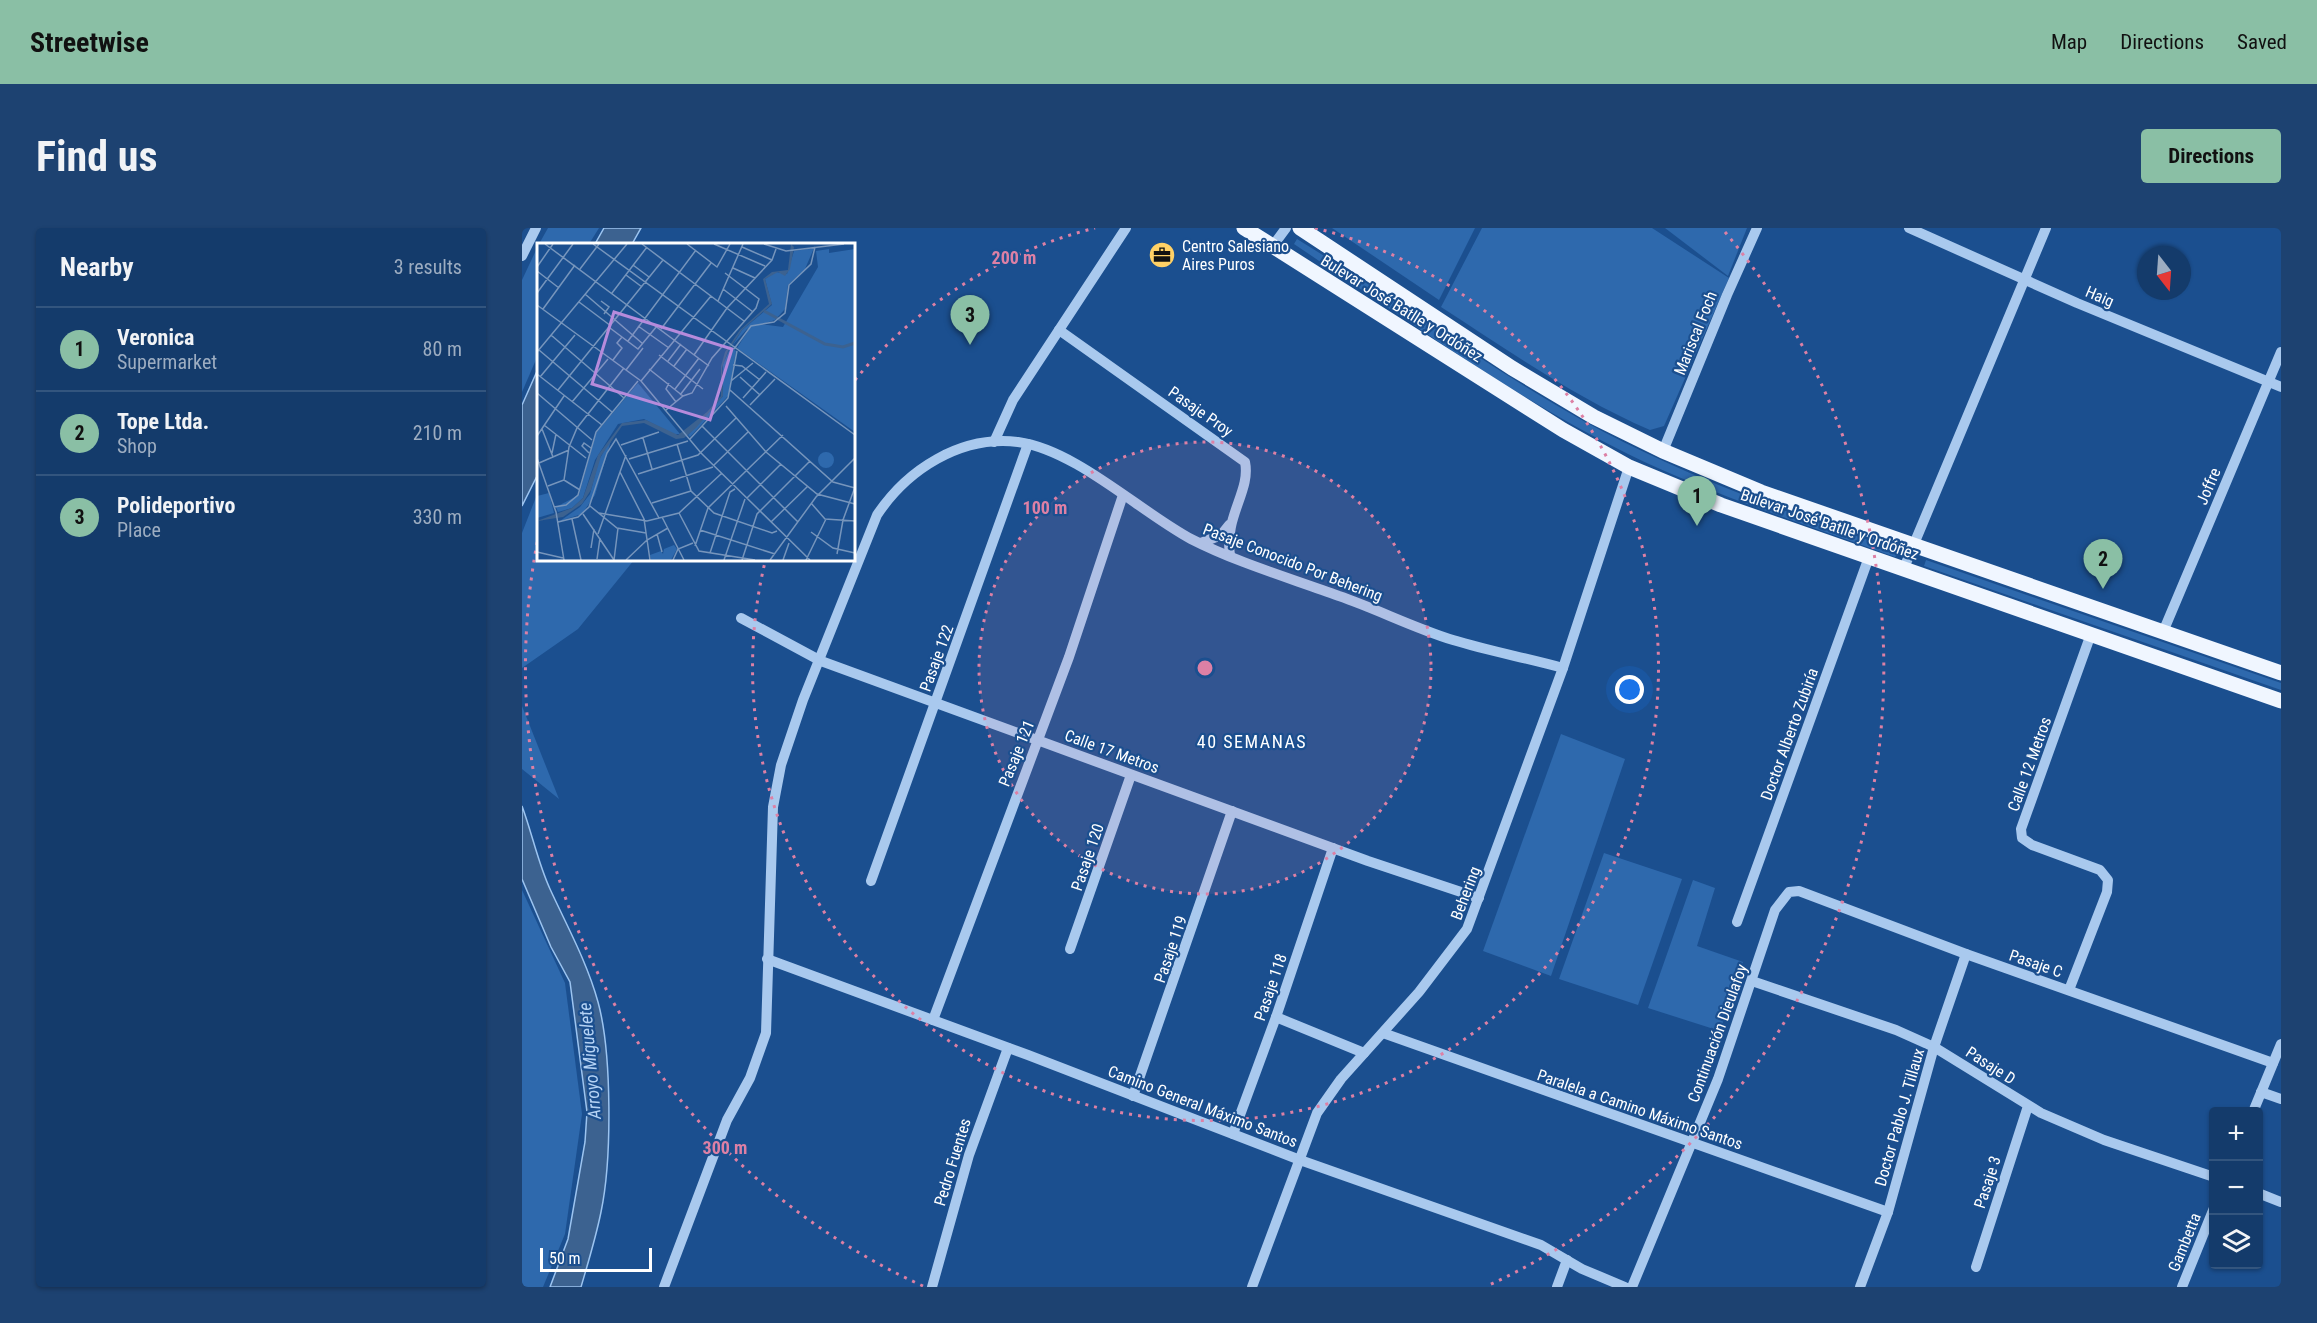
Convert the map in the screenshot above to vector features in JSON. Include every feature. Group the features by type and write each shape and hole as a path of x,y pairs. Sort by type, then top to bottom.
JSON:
{"main road":[{"name":"Bulevar José Batlle y Ordóñez","path":"1244,228 1272,248 1563,430 1629,467 1721,505 2281,701"},
{"name":"Bulevar José Batlle y Ordóñez","path":"1300,228 1512,368 1593,417 1663,451 1761,492 2281,673"}],"street":[{"path":"522,256 536,228"},
{"path":"994,442 1013,400 1126,228"},
{"path":"1272,248 1286,228"},
{"name":"Mariscal Foch","path":"1663,451 1727,294 1757,228"},
{"name":"Haig","path":"1909,228 2281,387"},
{"path":"1904,568 2046,228"},
{"name":"Pasaje Proy","path":"1059,330 1245,462 1245,481 1229,524 1230,555"},
{"name":"Joffre","path":"2163,632 2281,352"},
{"name":"Pasaje Conocido Por Behering","path":"664,1287 727,1119 750,1078 766,1033 773,807 781,765 803,700 821,661 877,516 893,492 924,466 968,445 994,442 1028,444 1075,465 1170,526 1230,555 1453,640 1563,668"},
{"name":"Pasaje 122","path":"870,881 1028,444"},
{"name":"Behering","path":"1252,1287 1317,1113 1364,1053 1452,951 1467,929 1563,668 1629,467"},
{"name":"Pasaje 121","path":"933,1020 1069,657 1123,495"},
{"path":"1202,543 1221,535 1229,524"},
{"name":"Doctor Alberto Zubiría","path":"1737,922 1869,557"},
{"name":"Calle 17 Metros","path":"741,618 821,661 1333,849 1479,898"},
{"name":"Calle 12 Metros","path":"2069,990 2107,892 2108,880 2100,870 2032,845 2022,838 2021,829 2091,634"},
{"name":"Pasaje 120","path":"1070,949 1131,775"},
{"name":"Pasaje 119","path":"1133,1096 1232,812"},
{"name":"Pasaje 118","path":"1233,1134 1276,1017 1333,849"},
{"name":"Pasaje C","path":"1789,892 1800,891 1966,954 2273,1063"},
{"name":"Continuación Dieulafoy","path":"1632,1287 1692,1143 1752,981 1775,910 1789,892"},
{"name":"Doctor Pablo J. Tillaux","path":"1860,1287 1888,1212 1934,1047 1966,954"},
{"name":"Camino General Máximo Santos","path":"767,959 1300,1160 1541,1245 1625,1287"},
{"name":"Pasaje D","path":"1752,981 1896,1030 1934,1047 2028,1106 2104,1140 2209,1175"},
{"path":"1276,1017 1364,1053"},
{"name":"Paralela a Camino Máximo Santos","path":"1383,1033 1888,1212"},
{"path":"2255,1107 2281,1044"},
{"name":"Pedro Fuentes","path":"932,1287 969,1155 1008,1048"},
{"path":"2261,1092 2281,1099"},
{"name":"Pasaje 3","path":"1976,1267 2028,1106"},
{"path":"2263,1195 2281,1202"},
{"name":"Gambetta","path":"2182,1287 2211,1215"},
{"path":"1557,1287 1567,1260"}],"shaded area":[{"path":"548,228 599,228 590,243 540,243"},
{"path":"1332,228 1475,228 1439,300"},
{"path":"1482,228 1652,228 1729,278 1664,426 1650,430 1596,403 1543,373 1441,307"},
{"path":"1665,228 1747,228 1728,276"},
{"path":"1297,239 1524,386 1602,431 1673,466 1785,511 1898,550 1898,555 1895,557 1693,483 1628,454 1584,431 1499,381 1416,327 1294,244"},
{"path":"537,248 537,357 522,392 522,280"},
{"path":"537,495 537,561 633,561 578,629 522,668 522,533"},
{"path":"1926,560 2281,683 2281,690 1924,566"},
{"path":"522,706 559,799 522,769"},
{"path":"1561,734 1625,759 1551,976 1483,951"},
{"path":"1604,853 1682,879 1638,1005 1559,979"},
{"path":"1693,880 1715,888 1697,946 1743,962 1720,1031 1648,1008"},
{"path":"522,890 565,983 582,1114 565,1234 543,1287 522,1287"}],"water":[{"path":"604,228 641,228 633,243 596,243"},
{"path":"537,371 537,476 522,506 522,405"},
{"name":"Arroyo Miguelete","path":"522,806 546,879 593,987 603,1024 609,1107 605,1190 597,1231 581,1287 550,1287 568,1239 585,1142 587,1112 570,982 551,947 522,879"}],"place":[{"name":"Centro Salesiano Aires Puros","path":"1162,255"},
{"name":"Polideportivo","path":"970,345"},
{"name":"Veronica","path":"1697,526"},
{"name":"Tope Ltda.","path":"2103,589"}],"district":[{"name":"40 SEMANAS","path":"1252,742"}]}
